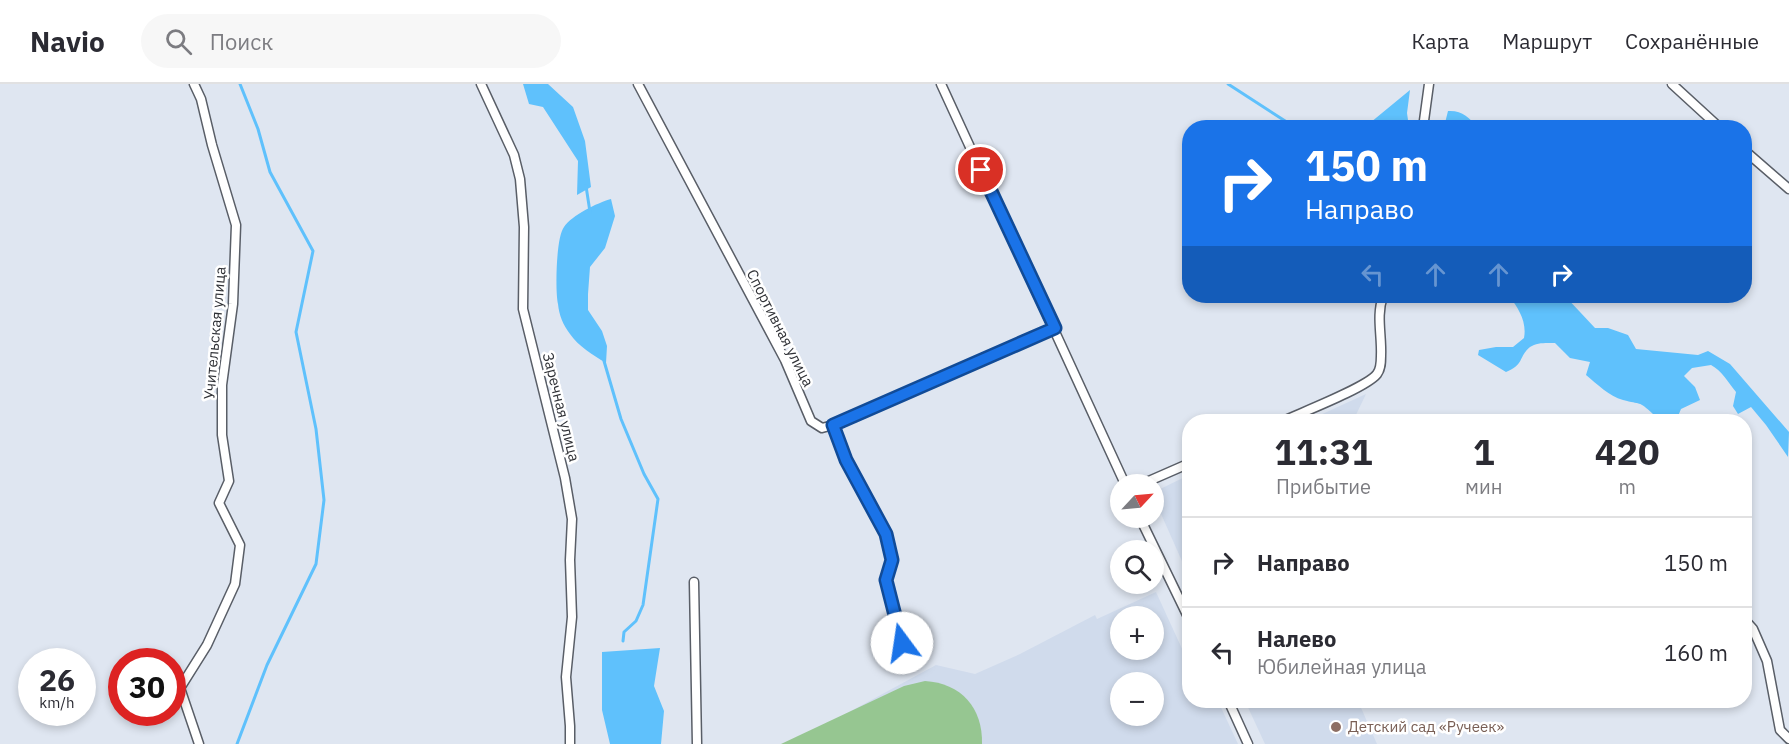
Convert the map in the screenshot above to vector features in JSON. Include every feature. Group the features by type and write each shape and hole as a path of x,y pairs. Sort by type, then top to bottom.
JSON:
{"street":[{"name":"Учительская улица","path":"194,84 201,99 236,225 233,304 222,385 222,435 229,481 219,503 240,545 235,584 207,645 180,688 199,744"},
{"name":"Заречная улица","path":"481,84 514,155 520,179 524,227 524,309 565,478 572,519 570,560 572,617 566,677 570,744"},
{"name":"Спортивная улица","path":"638,84 785,360 811,422 822,428 833,425"},
{"path":"941,84 1121,474"},
{"path":"1424,120 1430,84"},
{"path":"1672,84 1711,120"},
{"path":"1752,157 1789,189"},
{"path":"1298,414 1361,385 1377,374 1381,356 1378,320 1382,303"},
{"path":"902,643 886,580 892,560 886,534 846,460 833,425 1055,328"},
{"path":"1164,474 1182,466"},
{"path":"1145,528 1182,605"},
{"path":"694,582 697,744"},
{"path":"1752,628 1767,661 1780,730 1789,739"},
{"path":"1232,708 1248,744"}],"shaded area":[{"path":"1366,394 1356,414 1322,414"},
{"path":"1182,478 1182,561 1164,521 1164,487"},
{"path":"1152,594 1157,594 1162,606 1125,606"},
{"path":"1164,609 1182,649 1182,708 1221,708 1238,744 790,744 936,665 975,674 1020,654 1095,615 1097,619 1110,613 1110,660 1164,660"},
{"path":"1248,708 1361,708 1377,744 1265,744"}],"green space":[{"path":"925,681 949,687 959,692 967,700 979,719 982,744 781,744 904,686"}],"water":[{"path":"523,84 548,84 573,107 585,141 591,187 577,195 578,161 543,107 529,104"},
{"path":"1410,90 1408,120 1374,120"},
{"path":"1448,111 1453,111 1461,113 1470,120 1446,120"},
{"path":"611,199 615,216 605,248 590,267 588,294 588,310 602,331 607,346 606,363 581,346 565,327 560,316 556,277 559,241 564,227 585,210"},
{"path":"1514,303 1572,303 1595,328 1608,328 1628,335 1636,349 1698,355 1708,351 1730,364 1789,432 1788,457 1751,407 1738,414 1733,406 1736,392 1722,374 1711,365 1692,368 1684,376 1695,387 1700,400 1681,409 1679,414 1653,414 1639,404 1613,396 1586,375 1590,362 1570,358 1555,343 1533,345 1516,366 1506,372 1478,355 1479,350 1513,347 1524,338 1524,327"},
{"path":"660,648 654,686 664,711 661,744 610,744 602,710 602,652"}],"waterway":[{"path":"237,744 267,665 316,564 324,500 316,429 296,332 313,251 270,172 258,129 240,84"},
{"path":"1228,84 1284,120"},
{"path":"586,186 590,212"},
{"path":"604,361 621,419 644,474 658,499 643,605 636,621 624,632 623,641"}],"place":[{"name":"Детский сад «Ручеек»","path":"1336,727"}],"route":[{"path":"902,643 886,580 892,560 886,534 846,460 833,425 1055,328 981,170"}]}
